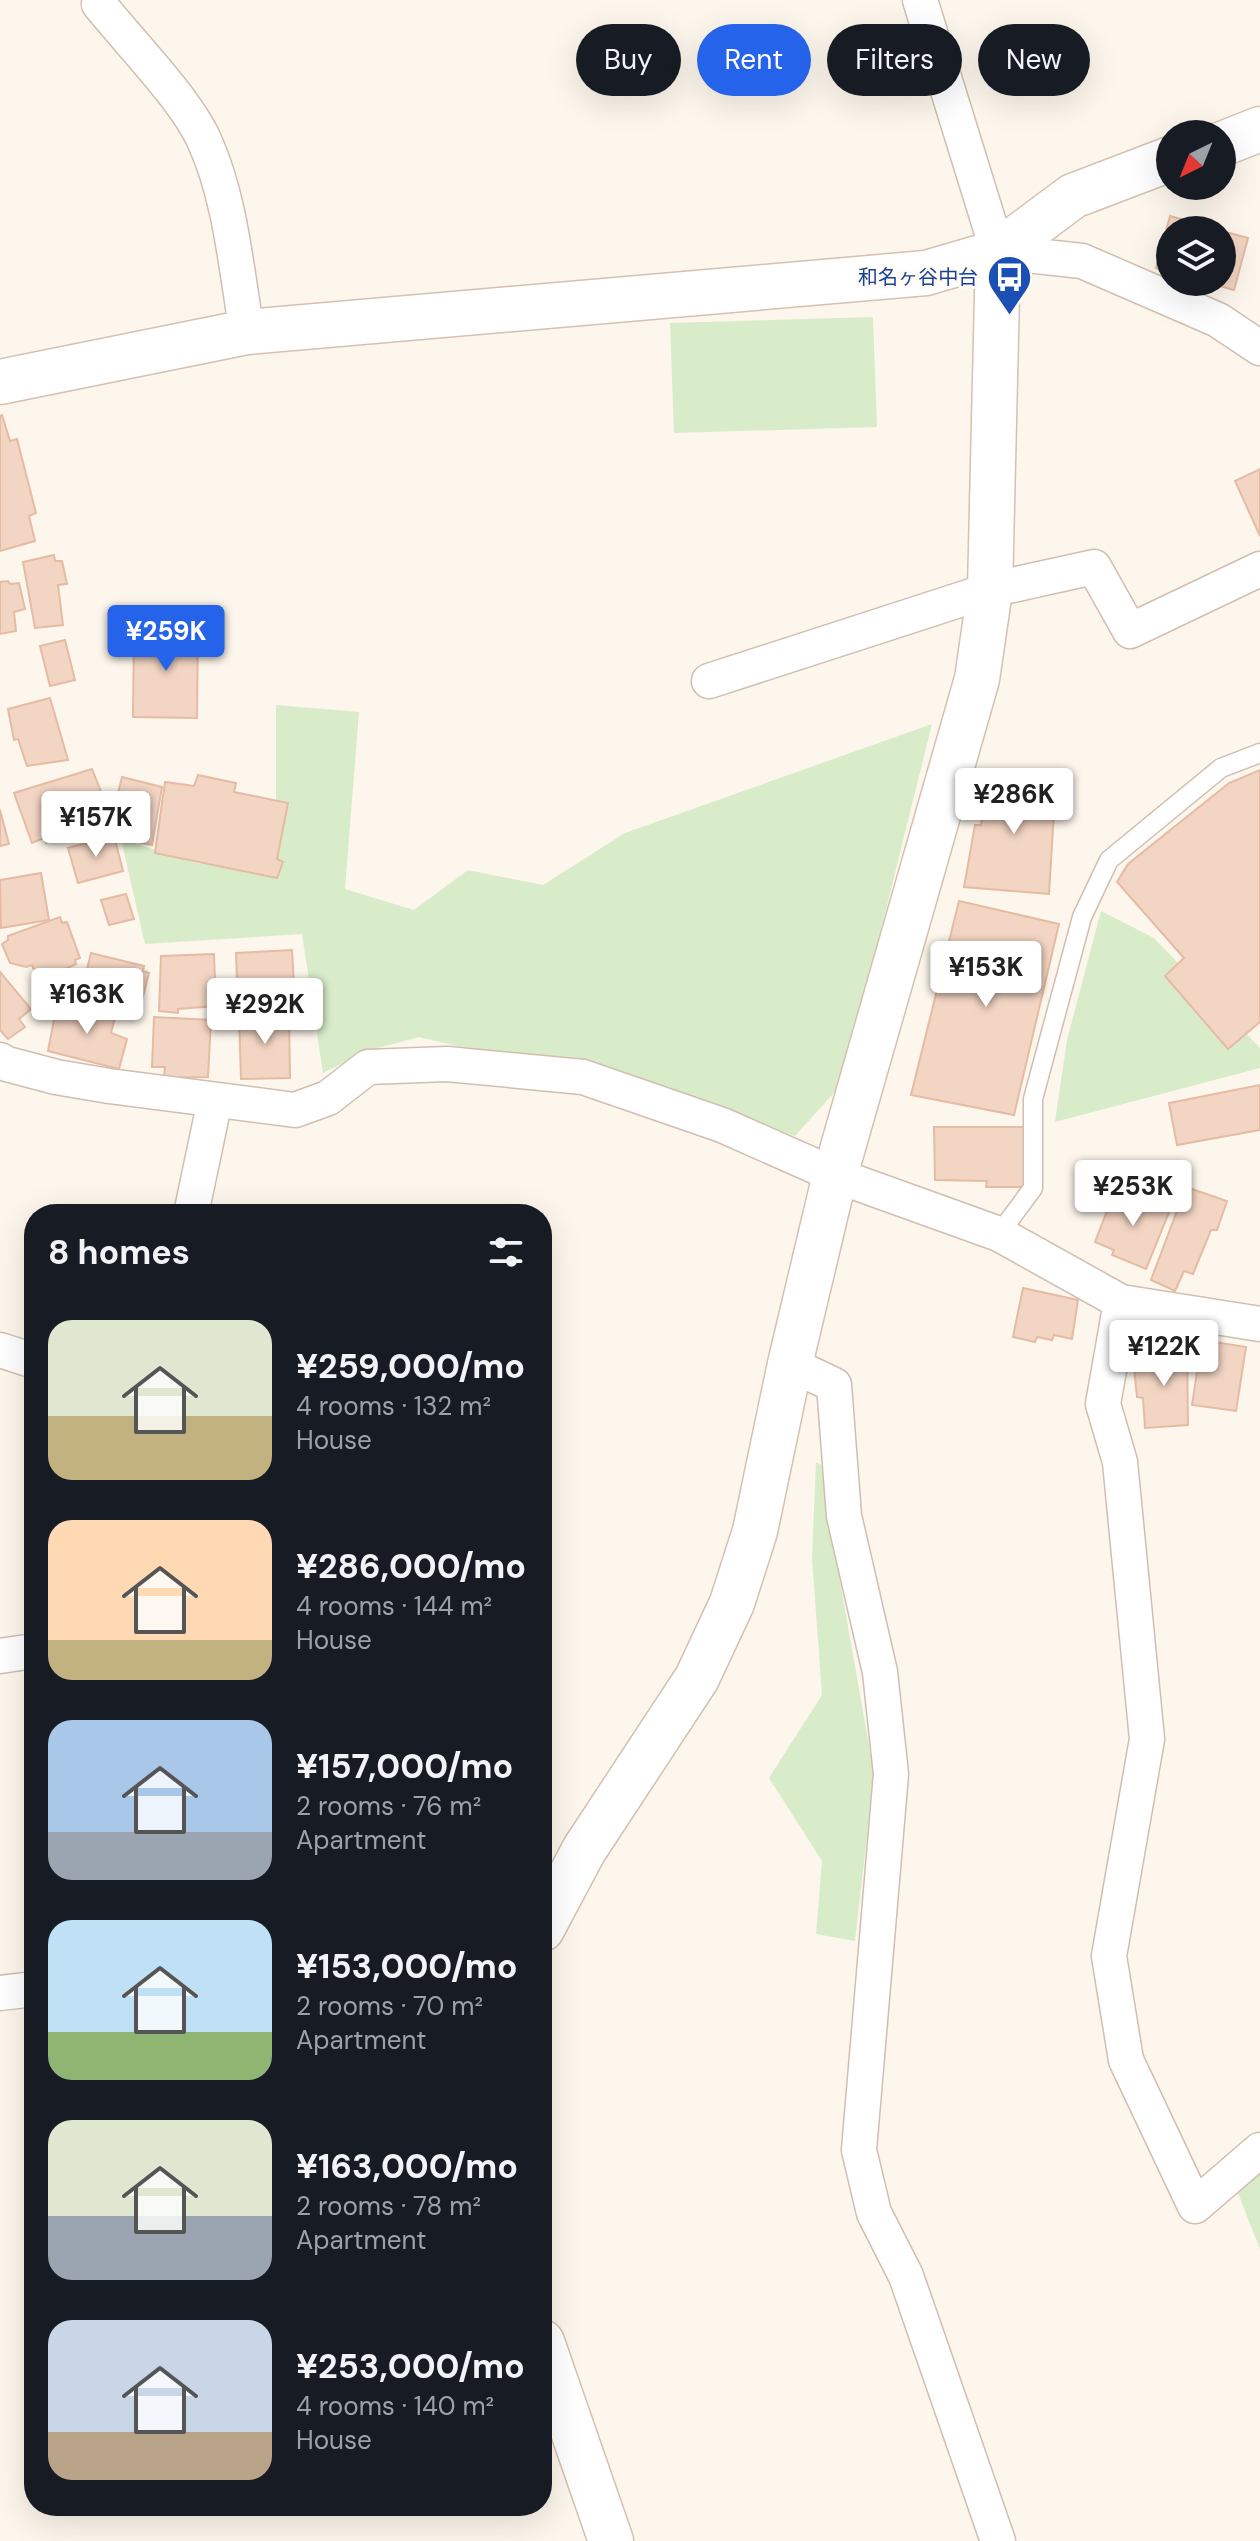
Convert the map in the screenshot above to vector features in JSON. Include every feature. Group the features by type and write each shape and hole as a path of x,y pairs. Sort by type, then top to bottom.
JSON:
{"street":[{"path":"101,0 99,4 186,110 204,141 225,204 247,332"},
{"path":"552,1910 584,1850 697,1678 732,1603 755,1531 790,1364 835,1175 973,694 990,590 998,252 920,0"},
{"path":"1236,138 1260,129"},
{"path":"0,382 247,332 926,273 998,252 1073,196 1156,164"},
{"path":"998,252 1082,261 1218,320 1260,348"},
{"path":"709,681 990,590 1094,567 1130,631 1260,569"},
{"path":"0,1060 56,1077 295,1110 328,1098 368,1067 447,1064 583,1077 722,1125 835,1175 999,1234 1121,1302 1260,1324"},
{"path":"193,1204 215,1100"},
{"path":"1121,1302 1103,1404 1120,1462 1147,1739 1109,1956 1126,2060 1195,2206 1260,2150"},
{"path":"0,1350 24,1358"},
{"path":"790,1364 834,1385 844,1516 880,1672 891,1774 859,2150 874,2213 906,2276 998,2541"},
{"path":"0,1656 24,1652"},
{"path":"0,1993 24,1990"},
{"path":"552,2371 611,2541"}],"lane":[{"path":"999,1234 1033,1188 1033,1099 1082,917 1109,860 1221,768 1260,753"}],"green space":[{"path":"873,317 877,427 674,433 670,323"},
{"path":"276,705 359,712 345,889 414,910 468,870 543,885 625,833 932,724 843,1083 795,1136 589,1064 487,1053 419,1037 370,1050 323,1073 302,934 145,944 121,839 196,863 276,873"},
{"path":"1101,911 1154,938 1260,1048 1260,1068 1055,1122 1067,1040"},
{"path":"816,1462 830,1470 840,1581 874,1774 855,1941 816,1934 822,1861 769,1778 822,1695 812,1558"},
{"path":"1260,2169 1260,2249 1238,2193"}],"building":[{"path":"1236,235 1248,238 1236,283"},
{"path":"0,416 10,441 17,439 36,513 29,516 35,541 0,551"},
{"path":"1260,469 1260,536 1235,481"},
{"path":"54,555 55,561 62,561 67,584 58,585 63,625 35,628 23,562"},
{"path":"8,581 10,584 19,583 25,609 14,612 16,631 0,634 0,582"},
{"path":"134,629 198,629 197,718 133,717"},
{"path":"65,640 75,680 50,686 40,646"},
{"path":"50,698 68,760 27,766 18,739 14,740 8,709"},
{"path":"92,769 110,814 98,822 100,828 77,835 75,831 46,843 44,838 32,843 14,793"},
{"path":"1260,770 1260,1022 1228,1049 1165,976 1184,958 1117,882 1128,864 1229,783"},
{"path":"198,775 236,783 234,792 288,803 277,859 283,862 277,878 155,853 165,782 194,786"},
{"path":"987,776 1056,779 1049,894 964,887 975,825 981,825"},
{"path":"122,777 162,787 152,845 124,839 116,801"},
{"path":"0,810 9,844 0,846"},
{"path":"114,836 123,871 78,883 68,848"},
{"path":"41,873 49,920 1,928 0,880"},
{"path":"126,894 134,919 109,925 101,900"},
{"path":"959,901 1059,924 1014,1115 911,1095"},
{"path":"60,917 62,923 67,922 80,958 75,960 76,964 65,969 67,976 42,989 32,965 26,967 10,963 2,944 8,936"},
{"path":"292,950 295,1001 255,1004 256,1009 238,1009 236,953"},
{"path":"91,953 144,966 143,971 149,973 139,1012 80,998"},
{"path":"214,954 216,1006 178,1009 178,1013 159,1011 161,956"},
{"path":"0,972 31,1009 19,1019 25,1027 8,1039 0,1030"},
{"path":"57,1004 116,1013 111,1033 127,1039 119,1069 48,1051"},
{"path":"239,1014 289,1014 290,1078 241,1079"},
{"path":"154,1017 211,1020 208,1077 164,1078 165,1067 152,1067"},
{"path":"1260,1085 1260,1130 1177,1145 1169,1103"},
{"path":"934,1127 1024,1127 1024,1187 986,1187 987,1181 935,1180"},
{"path":"1186,1187 1227,1201 1217,1230 1211,1230 1193,1274 1184,1271 1175,1291 1151,1280"},
{"path":"1114,1193 1144,1206 1148,1195 1172,1205 1146,1269 1112,1255 1114,1250 1095,1242"},
{"path":"1023,1288 1078,1300 1072,1339 1054,1335 1052,1340 1037,1337 1035,1342 1013,1337"},
{"path":"1202,1340 1246,1347 1236,1411 1192,1405"},
{"path":"1168,1347 1187,1349 1188,1425 1145,1428 1143,1398 1137,1397 1133,1358 1168,1356"}],"place":[{"name":"和名ヶ谷中台","path":"1009,316"}]}
